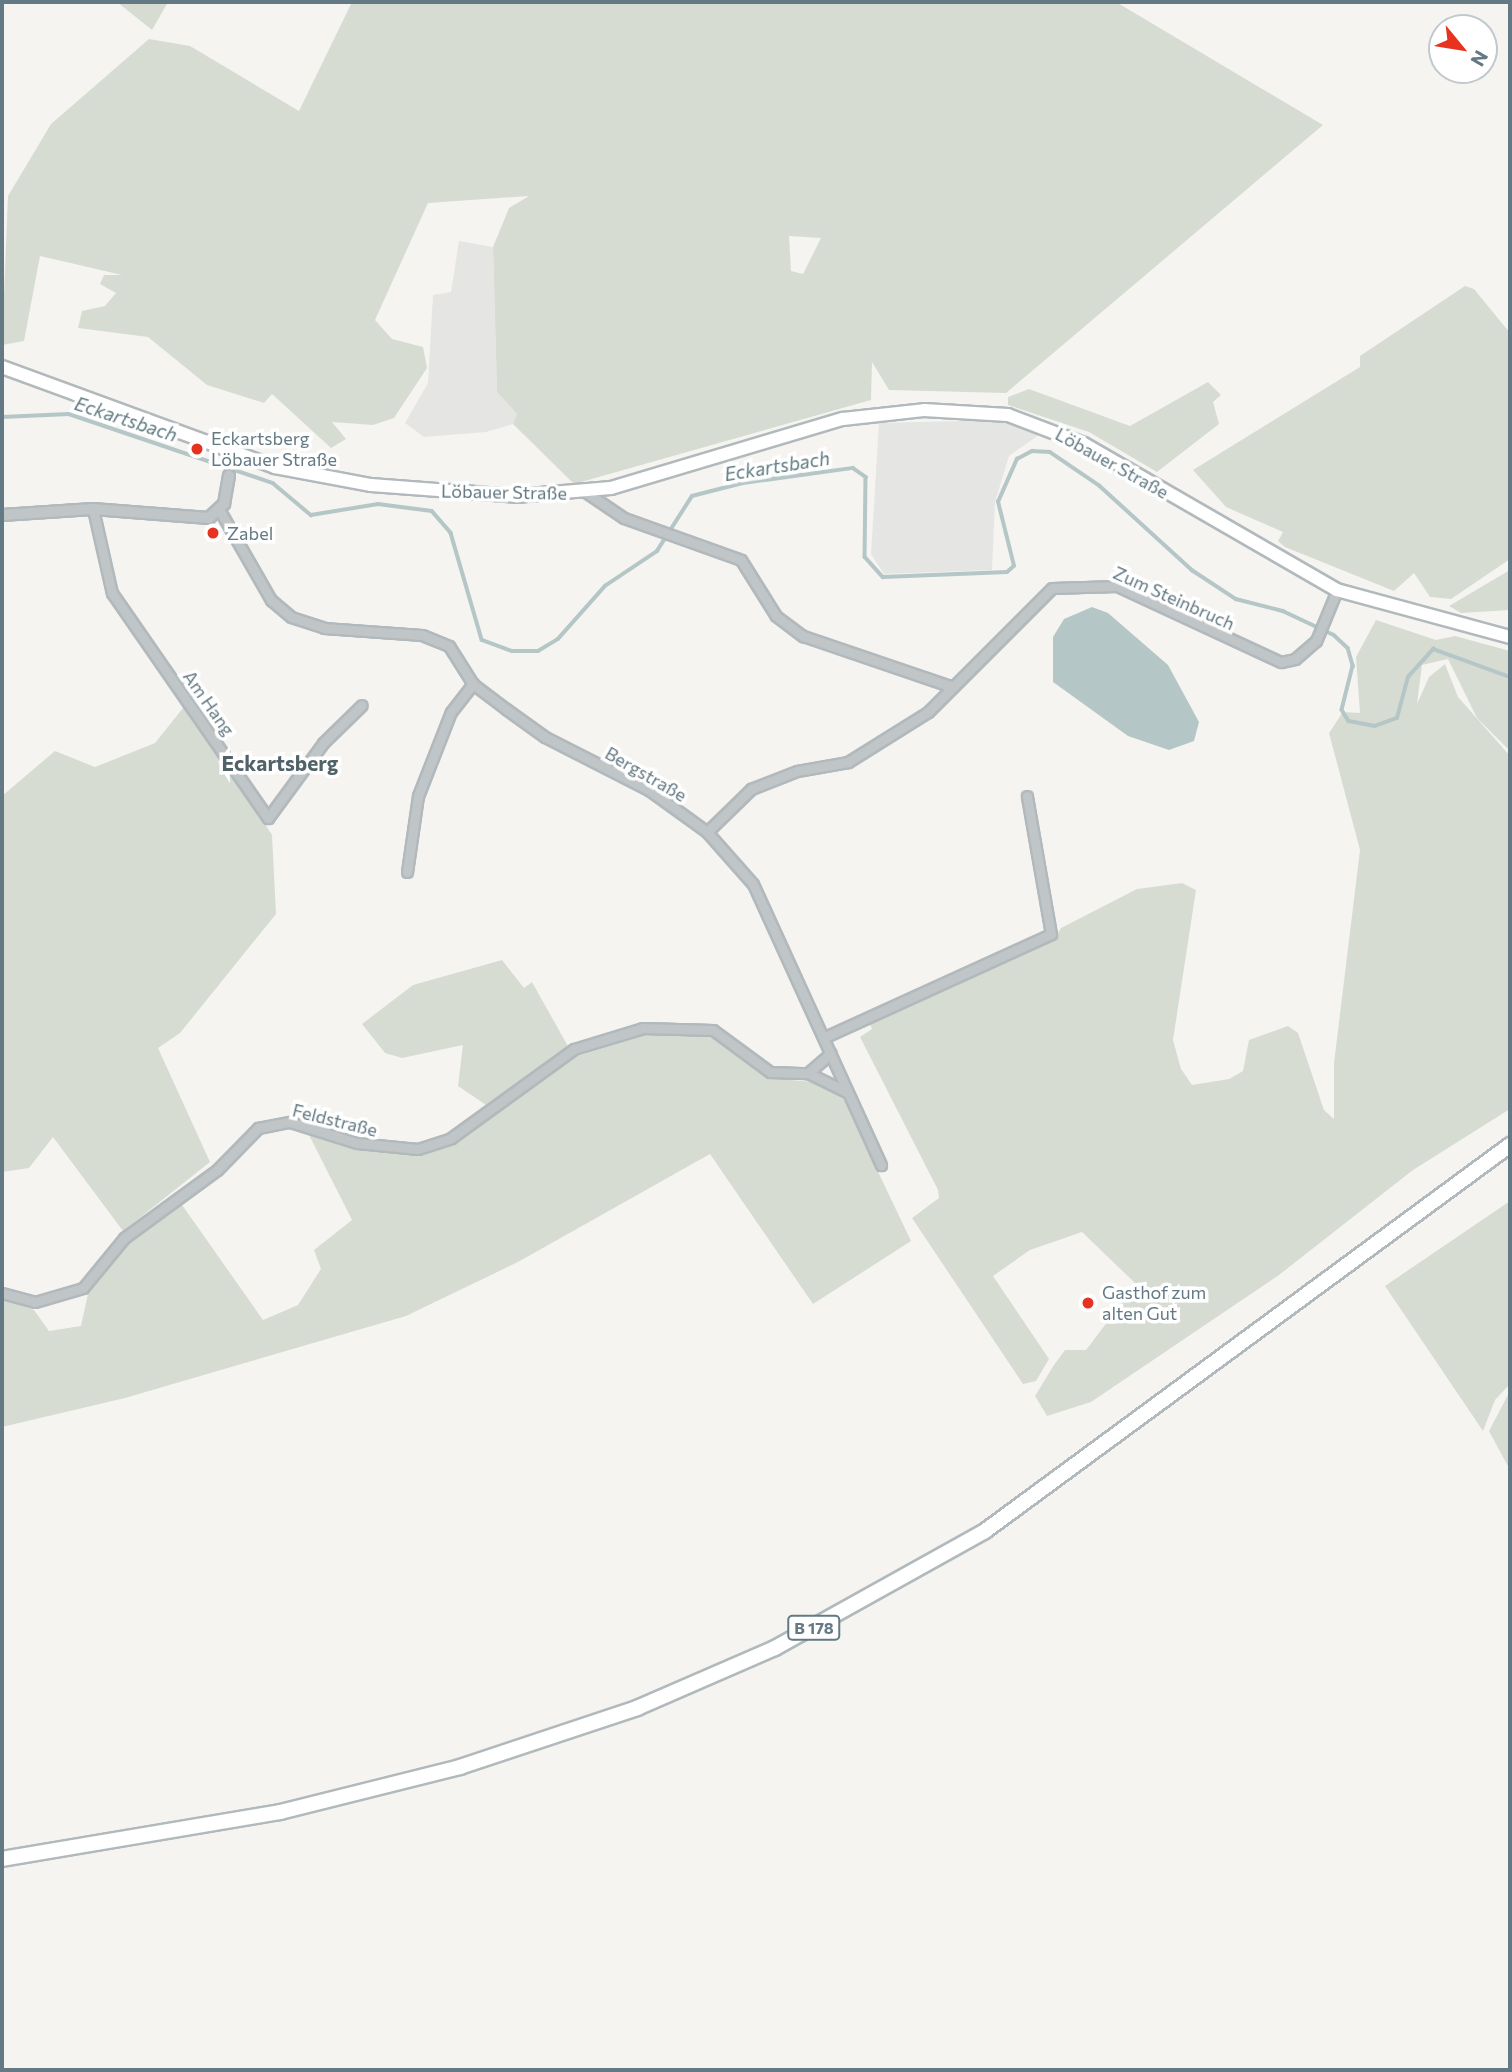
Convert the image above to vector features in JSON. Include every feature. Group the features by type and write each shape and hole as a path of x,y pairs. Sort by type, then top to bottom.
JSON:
{"highway":[{"name":"B 178","path":"2,1859 280,1811 460,1767 636,1708 775,1648 985,1531 1510,1145"}],"main road":[{"name":"Löbauer Straße","path":"2,367 233,458 372,485 530,497 587,493 842,419 924,410 1007,415 1084,444 1337,590 1510,637"}],"street":[{"path":"2,515 93,509 199,519 220,511 229,475"},
{"path":"587,493 659,533 741,559 776,615 803,636 953,687"},
{"name":"Am Hang","path":"93,509 112,593 268,818 323,743 362,705"},
{"name":"Bergstraße","path":"220,511 281,610 308,625 422,635 449,646 472,684 545,737 649,790 707,832 753,884 881,1165"},
{"name":"Zum Steinbruch","path":"707,832 751,789 797,771 848,762 928,712 1041,593 1085,582 1117,586 1281,662 1295,659 1316,641 1328,622 1337,590"},
{"path":"407,872 418,796 451,712 472,684"},
{"path":"825,1037 1051,934 1027,796"},
{"name":"Feldstraße","path":"2,1293 35,1302 83,1288 124,1238 271,1123 418,1149 451,1138 574,1049 643,1028 712,1030 769,1072 808,1073 847,1092"},
{"path":"808,1073 831,1053"}],"shaded area":[{"path":"117,2 168,2 152,30"},
{"path":"352,2 1116,2 1323,125 1006,393 889,390 872,362 871,400 574,484 513,424 517,414 497,392 493,247 509,208 529,196 428,203 375,320 392,339 423,347 427,368 394,418 373,425 332,422 346,439 331,448 272,394 264,403 207,385 148,337 78,328 82,311 105,306 116,293 100,284 104,275 122,275 40,256 24,341 2,345 8,196 51,124 149,39 190,46 299,111","holes":["789,236 821,238 803,274 791,271"]},
{"path":"459,241 493,247 497,392 517,414 513,424 486,432 424,437 405,423 428,383 433,295 451,292"},
{"path":"1465,286 1474,289 1510,333 1510,559 1451,599 1430,597 1414,573 1394,591 1285,547 1278,541 1283,532 1226,507 1193,470 1360,367 1360,356"},
{"path":"1208,382 1221,395 1213,402 1219,424 1157,472 1089,432 1008,405 1008,397 1029,389 1130,426"},
{"path":"1000,420 1040,434 1009,456 995,502 992,570 884,574 871,554 879,423"},
{"path":"1510,570 1510,610 1461,613 1449,606"},
{"path":"1092,607 1108,613 1168,665 1199,722 1194,741 1169,750 1128,736 1053,682 1053,637 1064,619"},
{"path":"1376,620 1436,640 1455,636 1510,651 1510,751 1477,718 1448,659 1422,665 1417,704 1429,677 1445,664 1458,697 1510,756 1510,1109 1413,1170 1279,1275 1091,1402 1047,1416 1035,1396 1054,1365 1065,1350 1086,1350 1136,1284 1082,1232 1030,1250 993,1276 1049,1359 1036,1381 1023,1384 912,1218 939,1198 938,1190 860,1037 872,1029 868,1019 1055,938 1061,928 1137,889 1182,883 1196,890 1173,1040 1181,1069 1192,1085 1229,1079 1243,1071 1249,1040 1288,1026 1298,1033 1324,1110 1334,1119 1334,1063 1360,850 1329,733 1343,712 1360,713 1356,657"},
{"path":"187,703 272,835 276,914 180,1033 158,1048 210,1162 123,1231 53,1137 29,1168 2,1172 2,796 55,751 95,767 155,743"},
{"path":"502,960 524,988 532,982 569,1048 489,1107 458,1086 463,1045 402,1058 385,1053 362,1024 413,985"},
{"path":"658,1031 710,1033 768,1078 814,1082 842,1096 911,1241 813,1304 710,1154 518,1262 406,1316 125,1398 2,1427 2,1298 34,1310 49,1331 81,1326 89,1289 118,1252 180,1202 263,1320 298,1305 321,1269 314,1250 352,1220 307,1131 388,1152 441,1148 575,1057"},
{"path":"1510,1201 1510,1384 1495,1400 1483,1431 1385,1286"},
{"path":"1510,1391 1510,1470 1489,1431"}],"waterway":[{"name":"Eckartsbach","path":"2,417 69,414 273,483 311,515 378,504 432,511 451,533 482,640 512,651 538,651 558,639 605,586 657,551 692,496 743,483 853,468 866,477 865,557 883,577 1007,572 1014,566 998,502 1017,459 1032,451 1050,452 1100,486 1192,570 1236,599 1283,611 1334,635 1348,648 1353,666 1342,710 1349,721 1375,726 1397,718 1408,677 1433,649 1510,677"}],"place":[{"name":"Eckartsberg Löbauer Straße","path":"197,449"},
{"name":"Zabel","path":"213,533"},
{"name":"Gasthof zum alten Gut","path":"1088,1303"}],"district":[{"name":"Eckartsberg","path":"280,763"}]}
